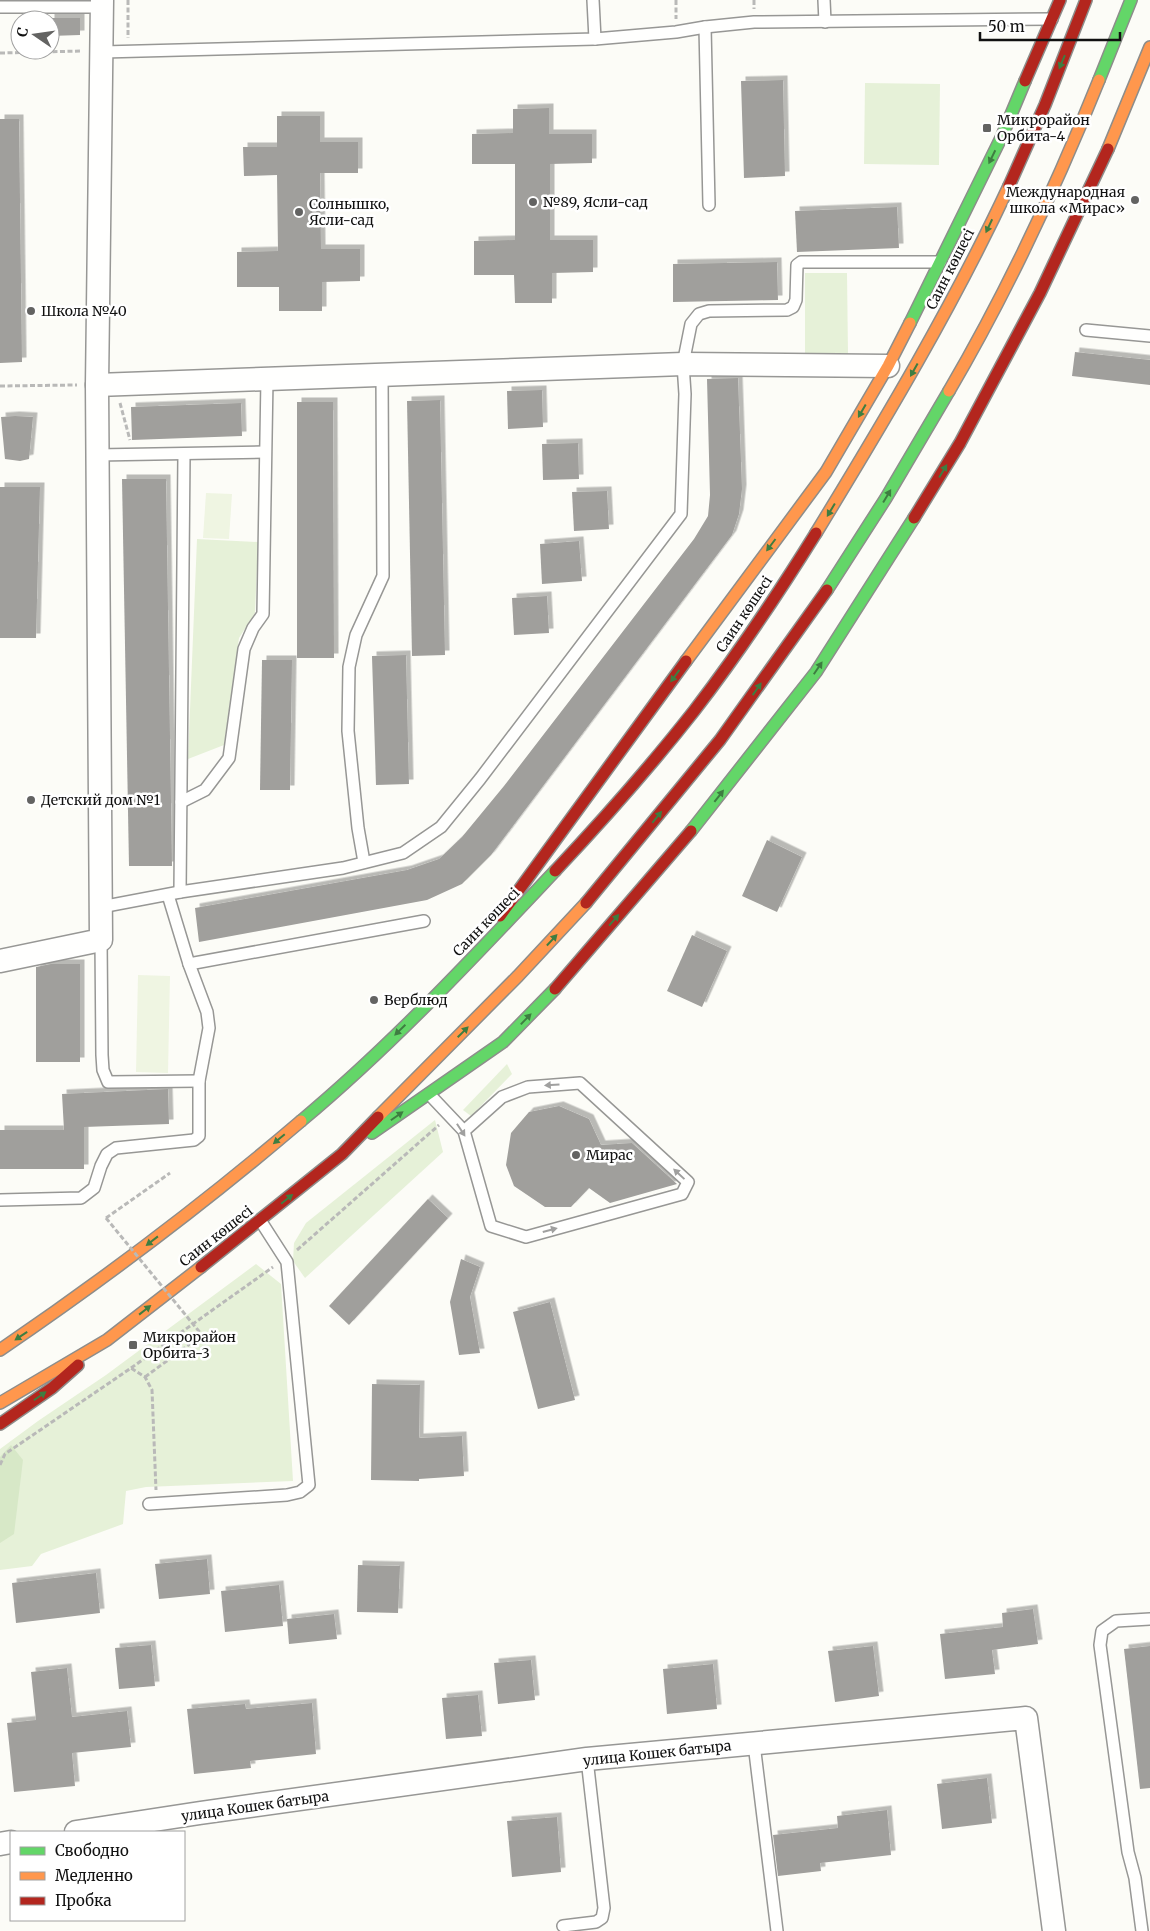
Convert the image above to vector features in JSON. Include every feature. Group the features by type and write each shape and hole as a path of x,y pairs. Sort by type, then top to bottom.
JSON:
{"main road":[{"name":"Саин көшесі","path":"460,972 826,472 888,366 941,262 1002,136 1060,0"},
{"name":"Саин көшесі","path":"460,972 611,811 694,711 759,622 898,398 966,275 1019,162 1070,43 1086,0"},
{"name":"Саин көшесі","path":"342,1154 518,976 592,896 720,740 828,590 886,498 971,353 1003,294 1079,129 1132,0"},
{"name":"Саин көшесі","path":"107,1340 342,1154 503,1042 548,996 700,821 816,672 881,572 960,443 1040,293 1110,144 1150,47"},
{"path":"0,1350 75,1300 254,1161 351,1078 460,972"},
{"path":"0,1403 107,1340"},
{"path":"0,1424 52,1388 107,1340"}],"street":[{"path":"0,961 101,940 98,456 105,385 102,3"},
{"path":"105,385 682,364 888,366"},
{"name":"улица Кошек батыра","path":"83,1831 587,1759 1026,1718 1054,1931"}],"lane":[{"path":"593,0 595,39"},
{"path":"824,0 824,22"},
{"path":"0,7 102,3"},
{"path":"102,52 595,39 676,32 754,22 1053,18"},
{"path":"705,27 709,205"},
{"path":"1137,81 1150,86"},
{"path":"101,907 342,868 403,853 441,827 480,780 680,514 684,394 682,364 691,324 699,314 708,311 787,310 793,307 796,300 797,265 801,262 941,262"},
{"path":"1086,330 1150,336"},
{"path":"364,862 358,828 348,731 349,666 356,635 383,576 382,374"},
{"path":"180,802 205,790 229,758 244,649 253,628 263,614 267,379"},
{"path":"98,456 265,452"},
{"path":"0,1200 81,1198 94,1188 107,1154 116,1148 194,1140 198,1136 199,1081 208,1028 207,1012 189,964 174,894 180,802 184,454"},
{"path":"189,964 424,921"},
{"path":"101,940 102,1055 103,1070 108,1082 199,1081"},
{"path":"429,1094 464,1131 491,1226 526,1237 682,1194 688,1182 580,1083 528,1087 502,1097 464,1131"},
{"path":"153,1504 287,1495 300,1492 309,1485 287,1262 260,1220"},
{"path":"1142,1931 1135,1878 1128,1852 1100,1645 1102,1631 1116,1621 1150,1618"},
{"path":"754,1744 777,1931"},
{"path":"563,1926 596,1922 602,1918 604,1908 587,1759"}],"path":[{"path":"0,53 102,52"},
{"path":"0,386 105,385 122,406 130,442 136,455"},
{"path":"145,1377 202,1335 106,1218 170,1173"},
{"path":"0,1465 5,1454 131,1368 145,1377 152,1390 153,1504"}],"green space":[{"path":"865,83 940,84 939,165 864,164"},
{"path":"805,273 847,273 848,354 805,354"},
{"path":"206,493 232,494 229,539 203,538"},
{"path":"197,539 258,542 255,613 239,638 224,745 188,759"},
{"path":"138,975 170,976 168,1073 136,1072"},
{"path":"507,1064 512,1074 471,1116 463,1110"},
{"path":"435,1120 443,1152 305,1278 293,1261 294,1243 306,1223"},
{"path":"256,1264 281,1284 293,1481 146,1487 126,1491 123,1524 41,1554 32,1566 0,1570 0,1449 106,1375"},
{"path":"11,1445 23,1460 14,1534 0,1543 0,1457"}],"building":[{"path":"60,18 80,18 80,35 60,36"},
{"path":"783,80 785,176 744,178 741,81"},
{"name":"№89, Ясли-сад","path":"549,108 549,134 592,134 592,163 550,164 550,240 593,240 593,272 552,273 552,303 515,303 514,275 474,275 474,241 515,240 515,164 472,164 472,134 513,133 513,109"},
{"name":"Солнышко, Ясли-сад","path":"277,116 320,116 320,142 358,142 358,173 320,173 321,249 360,249 360,281 322,282 322,311 279,311 279,287 237,287 237,252 278,251 277,175 244,176 243,147 277,147"},
{"path":"0,119 19,119 22,362 0,363"},
{"path":"897,207 899,248 797,252 795,211"},
{"path":"777,262 778,300 673,302 673,264"},
{"path":"1075,352 1150,360 1150,385 1072,376"},
{"path":"738,378 742,489 739,514 732,535 491,855 462,884 427,900 199,942 195,908 407,870 439,859 462,837 504,786 694,539 708,516 710,495 707,379"},
{"path":"542,390 543,427 508,429 507,391"},
{"path":"440,400 445,655 412,656 407,401"},
{"path":"297,402 333,402 334,658 297,658"},
{"path":"241,403 242,436 132,440 131,407"},
{"path":"1,417 33,417 29,459 20,461 5,459"},
{"path":"578,443 579,479 543,480 542,444"},
{"path":"122,479 166,479 172,866 129,866"},
{"path":"0,487 40,487 36,638 0,638"},
{"path":"607,491 609,529 574,531 572,492"},
{"path":"579,541 582,581 542,584 540,544"},
{"path":"547,596 549,633 514,635 512,598"},
{"path":"406,655 409,784 376,785 372,656"},
{"path":"262,660 292,660 290,790 260,790"},
{"path":"767,840 802,857 777,912 742,896"},
{"path":"692,935 727,951 702,1007 667,991"},
{"path":"51,964 80,964 80,1062 36,1062 36,967"},
{"path":"168,1089 169,1124 84,1127 84,1169 0,1169 0,1130 64,1130 62,1094"},
{"name":"Мирас","path":"559,1106 589,1119 601,1145 632,1143 677,1184 610,1203 589,1188 571,1207 545,1207 514,1186 506,1165 511,1133 529,1112"},
{"path":"428,1199 448,1218 349,1325 329,1306"},
{"path":"461,1259 480,1267 470,1297 480,1353 459,1355 450,1302"},
{"path":"550,1302 575,1400 538,1409 513,1312"},
{"path":"372,1384 420,1385 419,1438 462,1436 464,1476 419,1479 419,1481 371,1480"},
{"path":"207,1559 210,1594 159,1599 155,1564"},
{"path":"358,1565 400,1566 398,1613 357,1612"},
{"path":"96,1573 100,1613 16,1623 12,1583"},
{"path":"279,1585 283,1626 225,1632 221,1591"},
{"path":"1033,1609 1038,1644 992,1650 995,1674 945,1679 940,1634 1003,1627 1002,1613"},
{"path":"334,1614 337,1639 289,1644 287,1619"},
{"path":"151,1645 155,1686 119,1689 115,1648"},
{"path":"873,1646 879,1696 835,1702 828,1651"},
{"path":"1150,1646 1150,1788 1140,1789 1124,1649"},
{"path":"531,1660 535,1700 498,1704 494,1663"},
{"path":"713,1664 717,1709 667,1714 663,1669"},
{"path":"67,1668 72,1717 127,1711 131,1747 72,1753 75,1786 14,1792 7,1723 36,1720 31,1672"},
{"path":"478,1695 482,1736 446,1739 442,1698"},
{"path":"312,1703 316,1754 250,1761 251,1768 194,1774 187,1709 245,1704 246,1709"},
{"path":"987,1778 992,1823 942,1829 937,1784"},
{"path":"887,1810 891,1855 820,1863 821,1871 778,1876 773,1835 838,1828 837,1816"},
{"path":"557,1817 561,1872 512,1877 507,1821"}],"traffic: fast":[{"path":"1099,80 1131,0"},
{"path":"910,323 1002,136 1025,81"},
{"path":"827,590 886,498 949,391"},
{"path":"691,831 816,672 914,518"},
{"path":"301,1121 400,1031 555,871"},
{"path":"372,1133 503,1042 555,989"}],"traffic: slow":[{"path":"1108,149 1150,47"},
{"path":"949,391 991,316 1030,238 1066,160 1099,80"},
{"path":"816,533 942,319 1009,186"},
{"path":"686,661 826,472 888,366 910,323"},
{"path":"378,1117 518,976 586,903"},
{"path":"0,1350 154,1240 301,1121"},
{"path":"0,1403 107,1340 201,1267"}],"traffic: jam":[{"path":"1025,81 1060,0"},
{"path":"1009,186 1045,105 1086,0"},
{"path":"914,518 960,443 1040,293 1108,149"},
{"path":"555,871 626,793 694,711 757,624 816,533"},
{"path":"586,903 720,740 827,590"},
{"path":"500,916 686,661"},
{"path":"555,989 691,831"},
{"path":"201,1267 342,1154 378,1117"},
{"path":"0,1424 52,1388 78,1365"}],"place":[{"name":"Микрорайон Орбита-4","path":"987,128"},
{"name":"Международная школа «Мирас»","path":"1135,200"},
{"name":"№89, Ясли-сад","path":"533,202"},
{"name":"Солнышко, Ясли-сад","path":"299,212"},
{"name":"Школа №40","path":"31,311"},
{"name":"Детский дом №1","path":"31,800"},
{"name":"Верблюд","path":"374,1000"},
{"name":"Мирас","path":"576,1155"},
{"name":"Микрорайон Орбита-3","path":"133,1345"}]}
